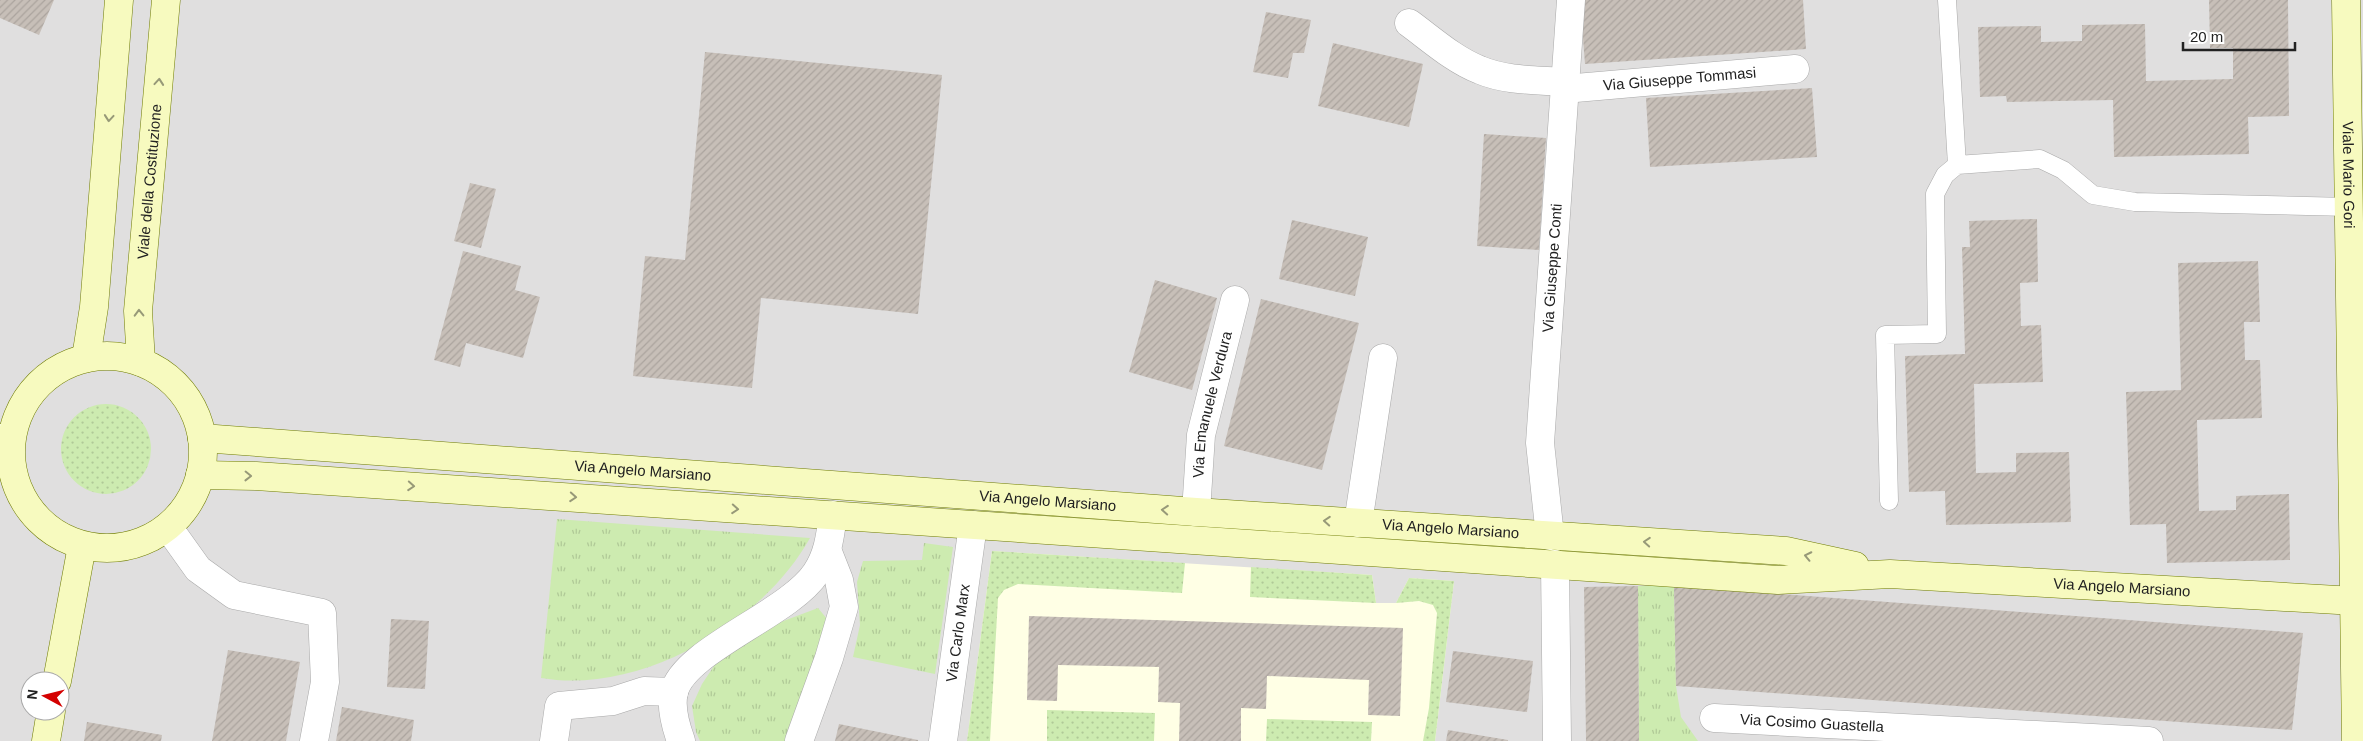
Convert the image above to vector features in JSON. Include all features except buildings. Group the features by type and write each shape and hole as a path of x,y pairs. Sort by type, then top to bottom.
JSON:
{"street":[{"path":"86,358 94,314 119,0"},
{"name":"Viale della Costituzione","path":"141,362 138,311 166,0"},
{"name":"Via Giuseppe Conti","path":"1550,536 1540,443 1571,0"},
{"name":"Viale Mario Gori","path":"2346,0 2349,207 2358,475 2355,601 2356,741"},
{"name":"Via Giuseppe Tommasi","path":"1409,23 1455,56 1480,70 1507,78 1564,85 1795,69"},
{"name":"Via Emanuele Verdura","path":"1196,512 1201,435 1235,300"},
{"path":"113,356 141,362 163,374 182,392 195,414 202,438 203,456 200,475 188,503 168,526 142,542 112,548 82,546 57,535 36,518 20,495 5,440 35,388 58,369 86,358 113,356"},
{"path":"1358,523 1383,358"},
{"name":"Via Angelo Marsiano","path":"202,438 1196,512 1786,551 1890,574"},
{"name":"Via Angelo Marsiano","path":"200,475 256,476 1778,580 1890,574 2355,601"},
{"path":"681,741 674,721 674,692 683,674 705,655 782,604 815,575 828,552 834,515"},
{"name":"Via Carlo Marx","path":"943,741 973,525"},
{"path":"168,526 198,569 234,595 322,613 325,682 314,741"},
{"path":"59,671 82,546"},
{"path":"799,741 829,658 844,608 839,580 828,552"},
{"path":"1555,564 1557,741"},
{"path":"554,741 559,706 613,701 644,691 674,692"},
{"name":"Via Cosimo Guastella","path":"1714,718 2149,741"},
{"path":"46,741 49,721"}],"lane":[{"path":"1947,0 1957,165"},
{"path":"1889,501 1885,335 1938,334 1935,194 1945,175 1957,165 2040,159 2063,170 2093,195 2135,202 2349,207"}],"shaded area":[{"path":"0,0 2363,0 2363,741 0,741"},
{"path":"992,551 1372,575 1376,603 1396,603 1409,578 1454,581 1435,741 967,741"}],"green space":[{"path":"106,404 123,407 138,417 148,432 151,449 148,466 138,481 123,491 106,494 89,491 74,481 64,466 61,449 64,432 74,417 89,407"},
{"path":"557,519 810,538 789,569 762,599 730,625 695,647 657,664 618,675 579,680 541,678"},
{"path":"924,543 953,547 935,674 853,657 860,625 857,582 863,561 922,560"},
{"path":"992,551 1185,563 1182,593 1018,584 1004,590 998,598 990,741 967,741"},
{"path":"1251,567 1372,575 1376,603 1250,597"},
{"path":"1409,578 1454,581 1435,741 1423,741 1429,708 1437,613 1433,605 1419,601 1396,603"},
{"path":"1638,586 1674,586 1676,686 1681,717 1698,741 1639,741"},
{"path":"818,608 828,620 823,645 785,741 700,741 696,732 692,706 702,684 718,660 778,623"},
{"path":"1047,710 1155,713 1154,741 1047,741"},
{"path":"1267,719 1372,722 1371,741 1266,741"}]}
